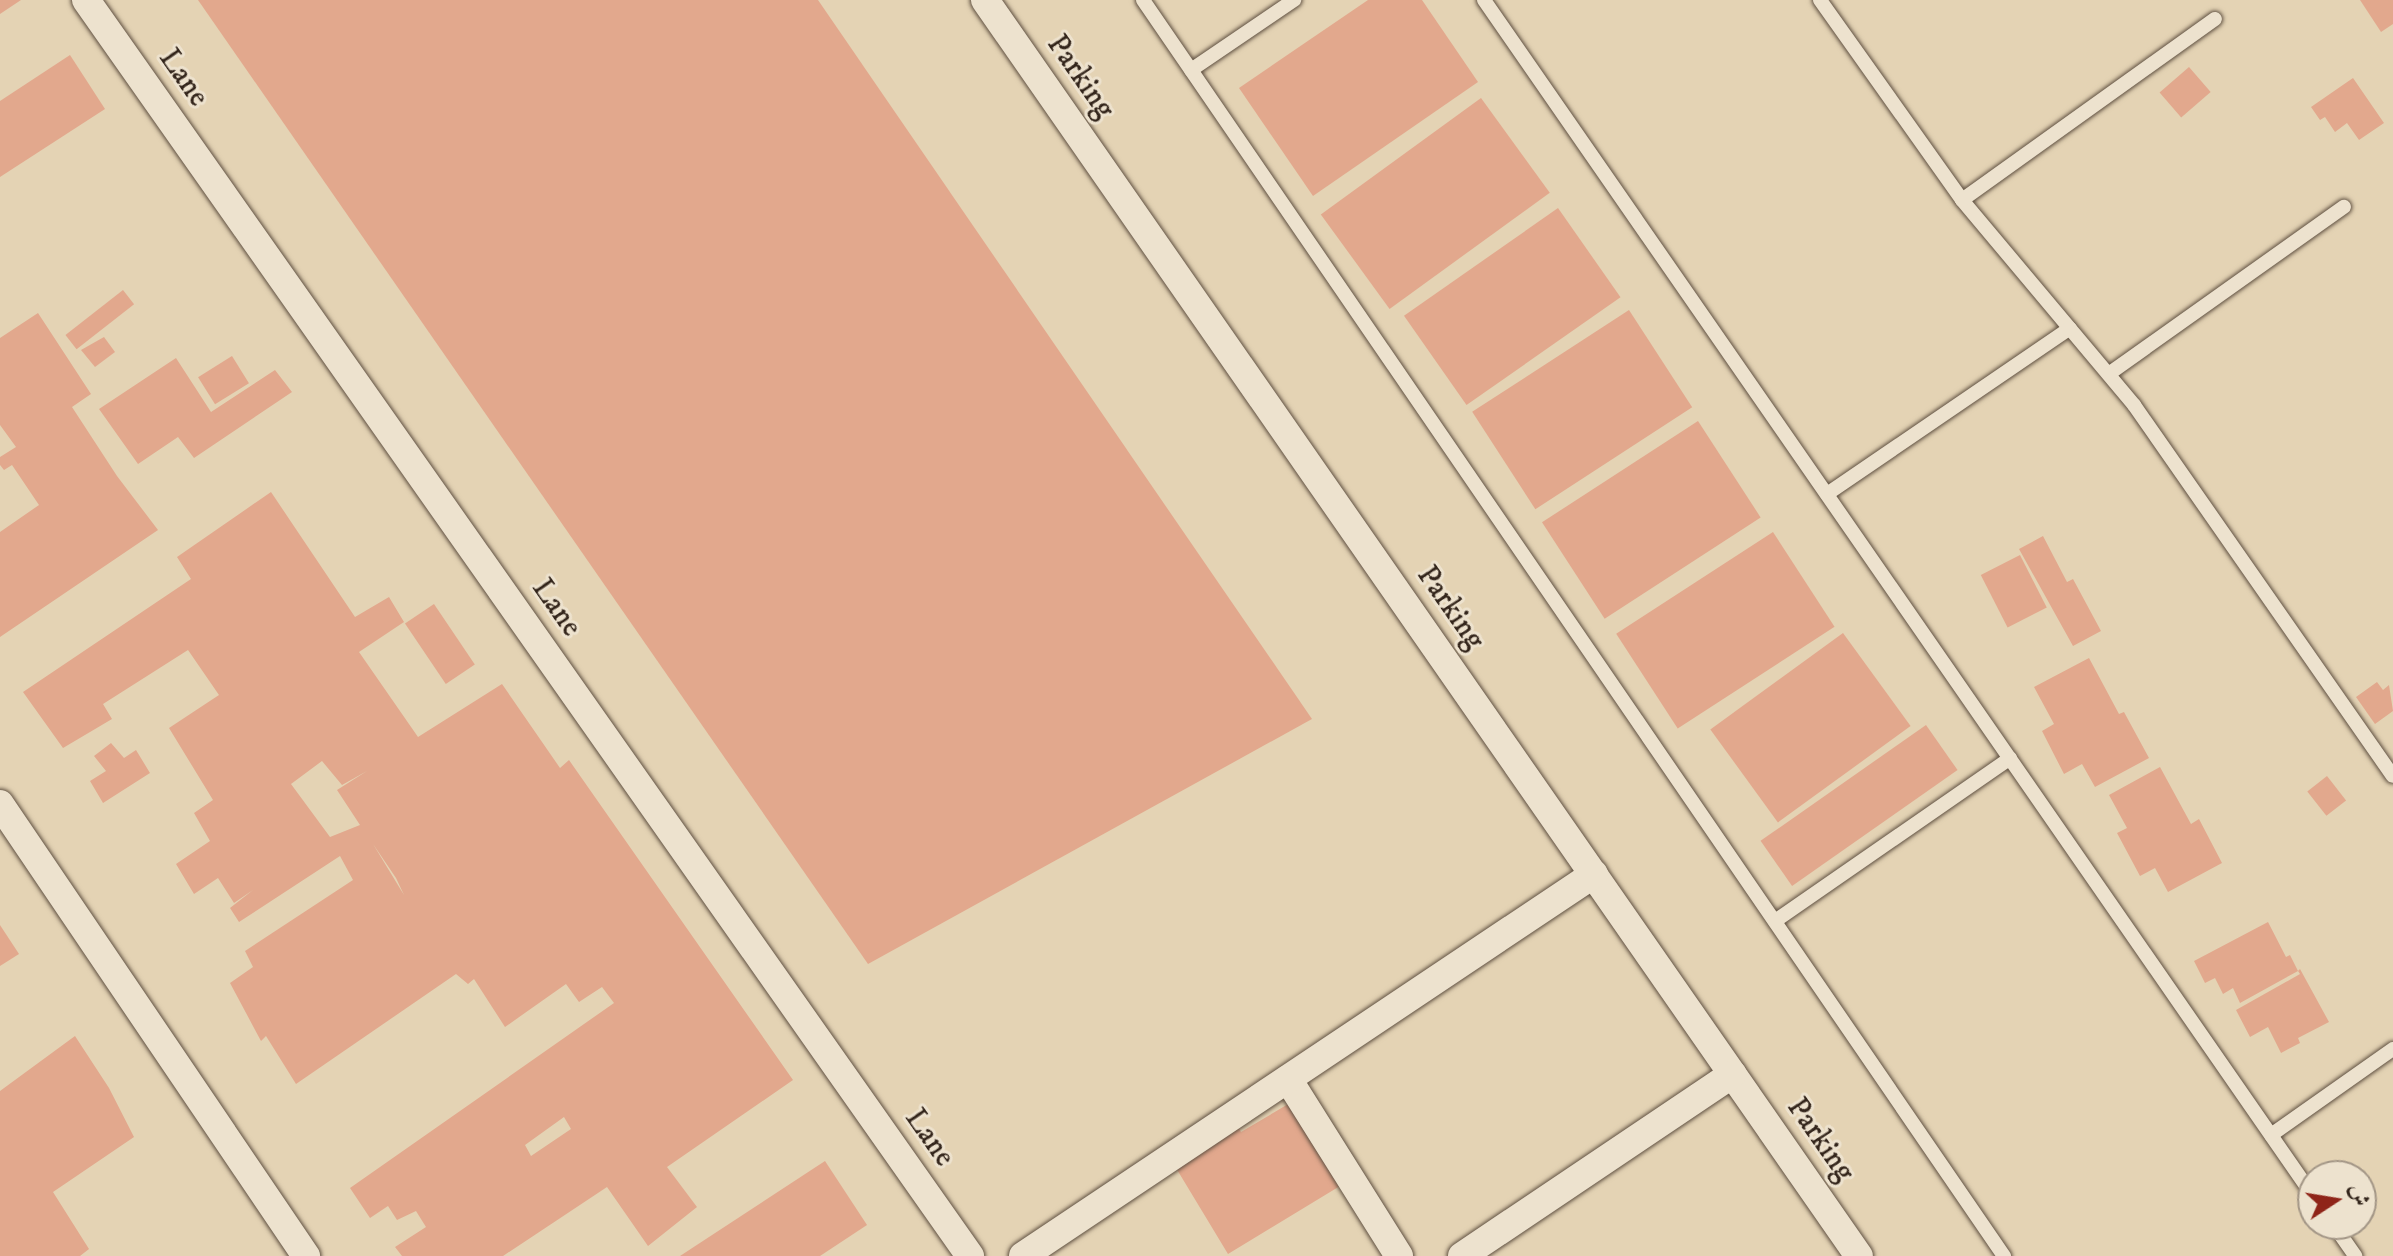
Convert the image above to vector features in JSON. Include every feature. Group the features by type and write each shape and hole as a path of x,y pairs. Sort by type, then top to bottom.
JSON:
{"street":[{"name":"Lane","path":"86,0 970,1256"},
{"name":"Parking","path":"985,0 1859,1256"},
{"path":"0,804 306,1256"},
{"path":"1023,1256 1594,874"},
{"path":"1462,1256 1733,1074"},
{"path":"1288,1079 1399,1256"}],"lane":[{"path":"1143,0 2004,1256"},
{"path":"1191,70 1294,0"},
{"path":"1484,0 2297,1173"},
{"path":"1820,0 1962,200 2110,373 2393,776"},
{"path":"1962,200 2215,19"},
{"path":"2110,373 2344,207"},
{"path":"1827,494 2070,328"},
{"path":"1775,921 2010,758"},
{"path":"2271,1135 2393,1049"}],"building":[{"path":"0,0 21,0 0,14"},
{"path":"198,0 818,0 1312,719 868,964"},
{"path":"1368,0 1422,0 1478,82 1313,196 1239,88"},
{"path":"2360,0 2393,0 2393,24 2381,32"},
{"path":"70,55 105,109 0,177 0,101"},
{"path":"2189,67 2211,92 2181,117 2160,93"},
{"path":"2353,78 2384,123 2359,140 2347,123 2335,132 2325,117 2320,120 2311,107"},
{"path":"1481,98 1550,193 1390,309 1321,214"},
{"path":"1558,208 1621,297 1467,405 1404,316"},
{"path":"123,290 134,304 77,349 65,335"},
{"path":"1629,310 1692,407 1535,509 1472,412"},
{"path":"38,313 91,394 72,407 117,476 158,530 0,637 0,532 39,505 12,465 4,470 0,465 0,457 16,447 0,425 0,338"},
{"path":"104,337 115,352 95,367 81,350"},
{"path":"232,356 249,383 215,404 198,377"},
{"path":"176,358 211,412 275,370 292,392 194,458 178,437 138,464 99,409"},
{"path":"1698,421 1761,517 1605,619 1542,522"},
{"path":"271,492 355,617 389,597 404,622 359,652 418,737 502,684 560,768 569,760 793,1080 667,1167 697,1207 648,1246 607,1187 503,1256 402,1256 395,1247 426,1227 416,1211 397,1220 388,1206 370,1218 350,1188 614,1003 602,987 579,1002 566,984 505,1027 474,979 468,984 456,974 296,1084 266,1036 261,1041 230,983 253,967 245,951 353,880 340,856 239,922 230,908 253,890 234,903 218,878 194,894 176,864 210,841 194,813 213,800 169,728 219,695 188,650 103,704 112,719 63,748 23,692 191,579 177,557","holes":["322,761 342,785 367,771 337,790 360,825 330,837 291,784","373,844 396,878 404,895","564,1117 571,1129 531,1156 525,1145"]},
{"path":"1773,532 1835,627 1678,729 1616,634"},
{"path":"2043,536 2067,582 2073,579 2101,631 2073,646 2019,549"},
{"path":"2020,555 2047,608 2008,628 1981,575"},
{"path":"434,604 475,665 446,684 405,624"},
{"path":"1843,633 1911,726 1778,822 1710,729"},
{"path":"2089,658 2119,714 2124,712 2149,758 2095,787 2082,764 2064,774 2042,731 2054,724 2034,687"},
{"path":"2377,682 2383,690 2389,685 2393,711 2375,724 2356,697"},
{"path":"1926,725 1958,770 1792,886 1761,841"},
{"path":"111,743 124,758 136,750 150,773 103,803 90,781 106,771 94,756"},
{"path":"2160,767 2191,824 2199,819 2222,863 2168,892 2155,868 2140,876 2117,833 2127,828 2109,795"},
{"path":"2327,776 2346,800 2326,816 2307,791"},
{"path":"2268,922 2286,957 2290,955 2298,971 2240,1003 2233,988 2223,994 2215,978 2205,983 2194,961"},
{"path":"0,925 19,954 0,966"},
{"path":"2300,969 2329,1022 2298,1038 2300,1043 2281,1053 2268,1027 2250,1037 2236,1010 2300,974"},
{"path":"75,1036 109,1088 134,1137 53,1192 89,1249 80,1256 0,1256 0,1091"},
{"path":"1290,1103 1340,1186 1228,1254 1173,1163 1237,1125 1241,1132"},
{"path":"825,1161 867,1225 820,1256 680,1256"}]}
